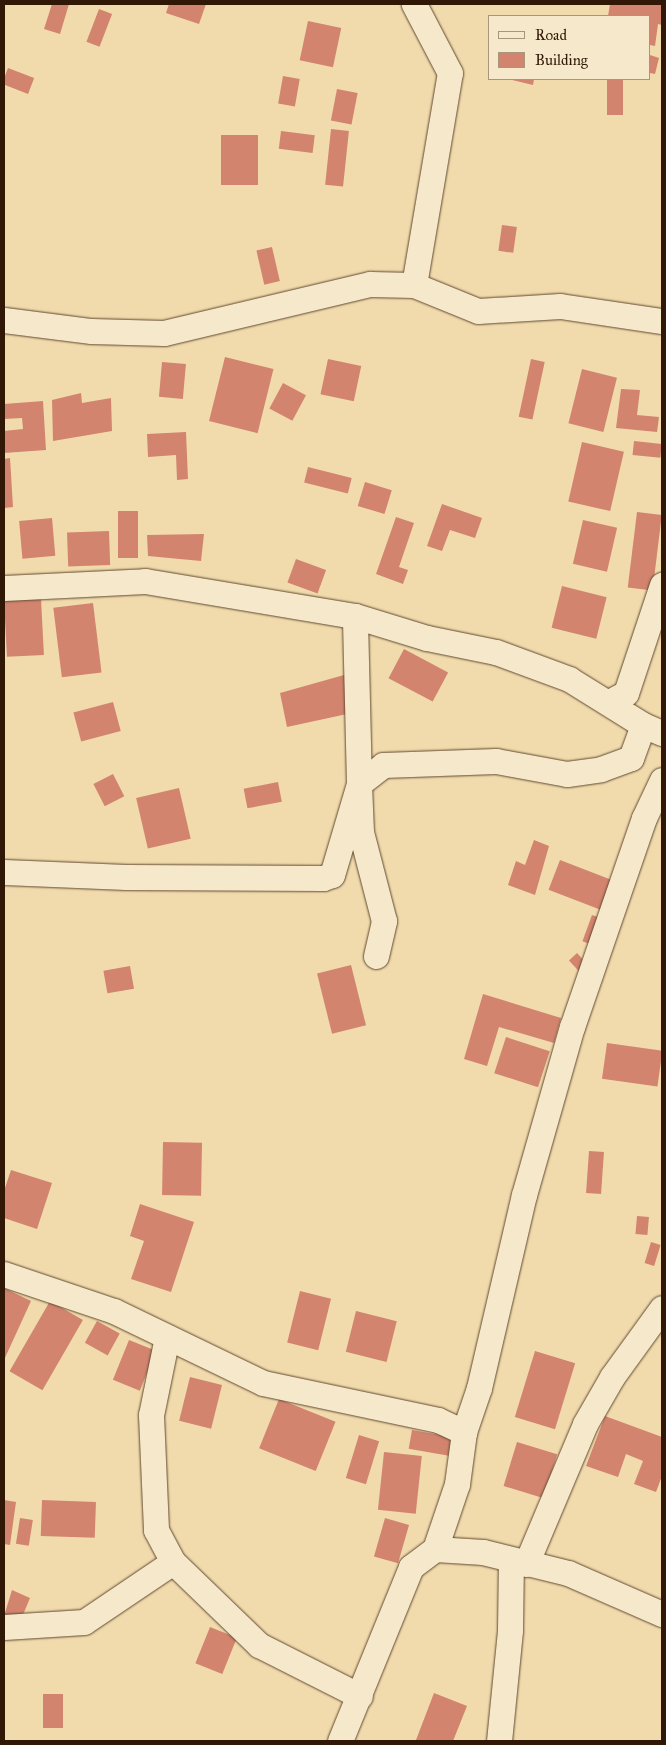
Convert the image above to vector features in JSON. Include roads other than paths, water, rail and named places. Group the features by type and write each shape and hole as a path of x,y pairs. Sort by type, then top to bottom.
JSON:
{"street":[{"path":"414,4 450,73 414,285"},
{"path":"4,320 91,331 164,333 330,291 370,284 414,285 478,311 560,306 662,321"},
{"path":"4,588 145,581 355,616 427,638 496,652 569,679 652,729 631,758 601,769 567,774 496,761 383,765 360,784 339,844 336,868 323,878 126,878 41,870 4,872"},
{"path":"609,702 626,693 662,585"},
{"path":"355,616 360,832 384,921 376,956"},
{"path":"340,1741 360,1696 411,1567 435,1549 457,1484 464,1432 479,1388 524,1195 572,1027 644,818 662,780"},
{"path":"4,1274 114,1312 263,1383 438,1420 464,1432"},
{"path":"500,1741 518,1562 585,1424 612,1377 660,1315"},
{"path":"167,1337 151,1415 151,1483 156,1530 173,1562 259,1645 360,1696"},
{"path":"435,1549 482,1552 568,1573 662,1614"},
{"path":"4,1627 84,1622 173,1562"}]}
